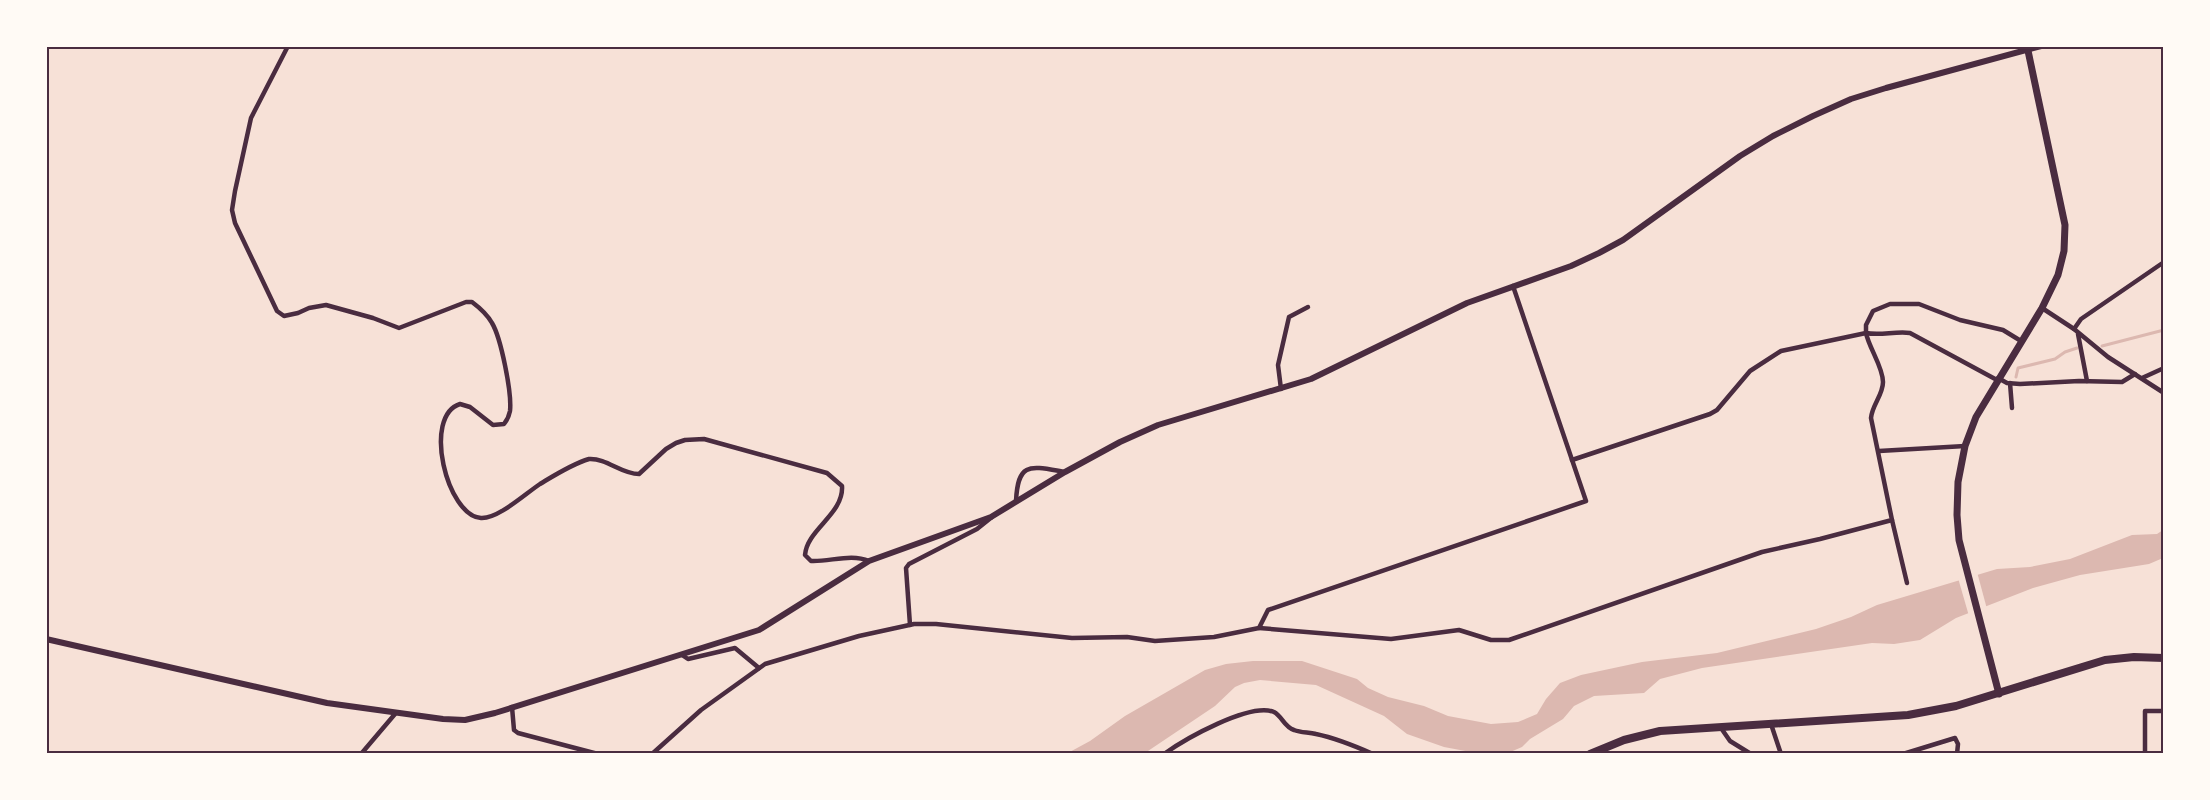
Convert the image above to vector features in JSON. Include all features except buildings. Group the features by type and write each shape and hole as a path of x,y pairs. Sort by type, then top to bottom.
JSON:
{"main road":[{"path":"1999,694 1959,540 1957,496 1965,446 1976,417 2042,308 2062,265 2065,225 2028,48"},
{"path":"1590,753 1624,740 1660,731 1908,715 1956,706 1999,694 2105,660 2134,657 2163,658"}],"street":[{"path":"288,46 251,118 232,210 235,223 277,311 284,316 326,305 399,328 466,302 472,302 488,316 499,340 505,368 510,405 508,419 504,424 493,425 470,407 460,404 446,412 442,425 441,454 445,474 466,511 476,517 491,517 541,483 589,459 596,459 626,472 639,474 666,449 676,443 704,439 790,461 835,477 842,486 841,498 808,544 805,555 811,561 860,558 869,561"},
{"path":"46,639 327,703 395,714 465,720 479,718 733,639 769,625 869,561 963,529 994,515 1065,472 1158,424 1311,379 1444,314 1571,266 1615,244 1740,156 1813,116 1851,99 1884,88 2041,46"},
{"path":"2087,381 2076,330 2081,319 2163,262"},
{"path":"1259,628 1268,610 1586,501 1513,286"},
{"path":"1907,583 1871,418 1883,380 1866,333 1869,318 1877,307 1890,304 1918,304 1960,320 2003,330 2020,341"},
{"path":"1281,389 1278,366 1289,317 1308,307"},
{"path":"2042,308 2163,393"},
{"path":"1572,460 1710,414 1717,410 1750,371 1781,351 1866,333 1898,331 1910,333 1997,379 2010,383 2122,382 2135,374"},
{"path":"2142,378 2163,368"},
{"path":"2010,383 2012,408"},
{"path":"1879,451 1965,446"},
{"path":"1016,501 1018,478 1025,471 1036,468 1065,472"},
{"path":"910,625 906,568 909,564 977,530 994,515"},
{"path":"652,753 701,710 759,668 777,660 858,636 910,625 936,624 1087,639 1126,637 1155,641 1214,636 1259,628 1391,639 1459,630 1491,640 1509,640 1762,552 1820,540 1892,520"},
{"path":"682,655 688,659 735,648 759,668"},
{"path":"512,707 514,730 518,733 598,753"},
{"path":"1164,753 1248,711 1272,711 1278,714 1292,730 1317,734 1373,753"},
{"path":"2145,753 2145,711 2163,711"},
{"path":"361,753 395,714"},
{"path":"1771,724 1781,753"},
{"path":"1721,728 1730,741 1750,753"},
{"path":"1903,753 1955,738 1958,744 1957,753"}],"shaded area":[{"path":"2163,530 2163,558 2149,564 2080,575 2033,588 1956,618 1920,640 1894,644 1872,643 1702,668 1660,679 1644,693 1594,696 1574,706 1563,719 1530,739 1522,747 1508,753 1476,753 1444,747 1407,734 1384,716 1316,685 1260,680 1235,687 1215,706 1145,753 1066,754 1090,741 1125,716 1205,670 1226,664 1253,661 1302,661 1357,679 1368,688 1388,697 1424,706 1448,716 1491,724 1518,722 1537,714 1560,683 1581,675 1642,662 1717,653 1816,629 1877,605 1997,569 2030,567 2070,559 2132,535 2157,534"}],"pier":[{"path":"1977,572 1987,609 1969,616 1958,578"}],"waterway":[{"path":"2102,346 2164,330"},
{"path":"2016,377 2018,368 2055,359 2077,348"}]}
